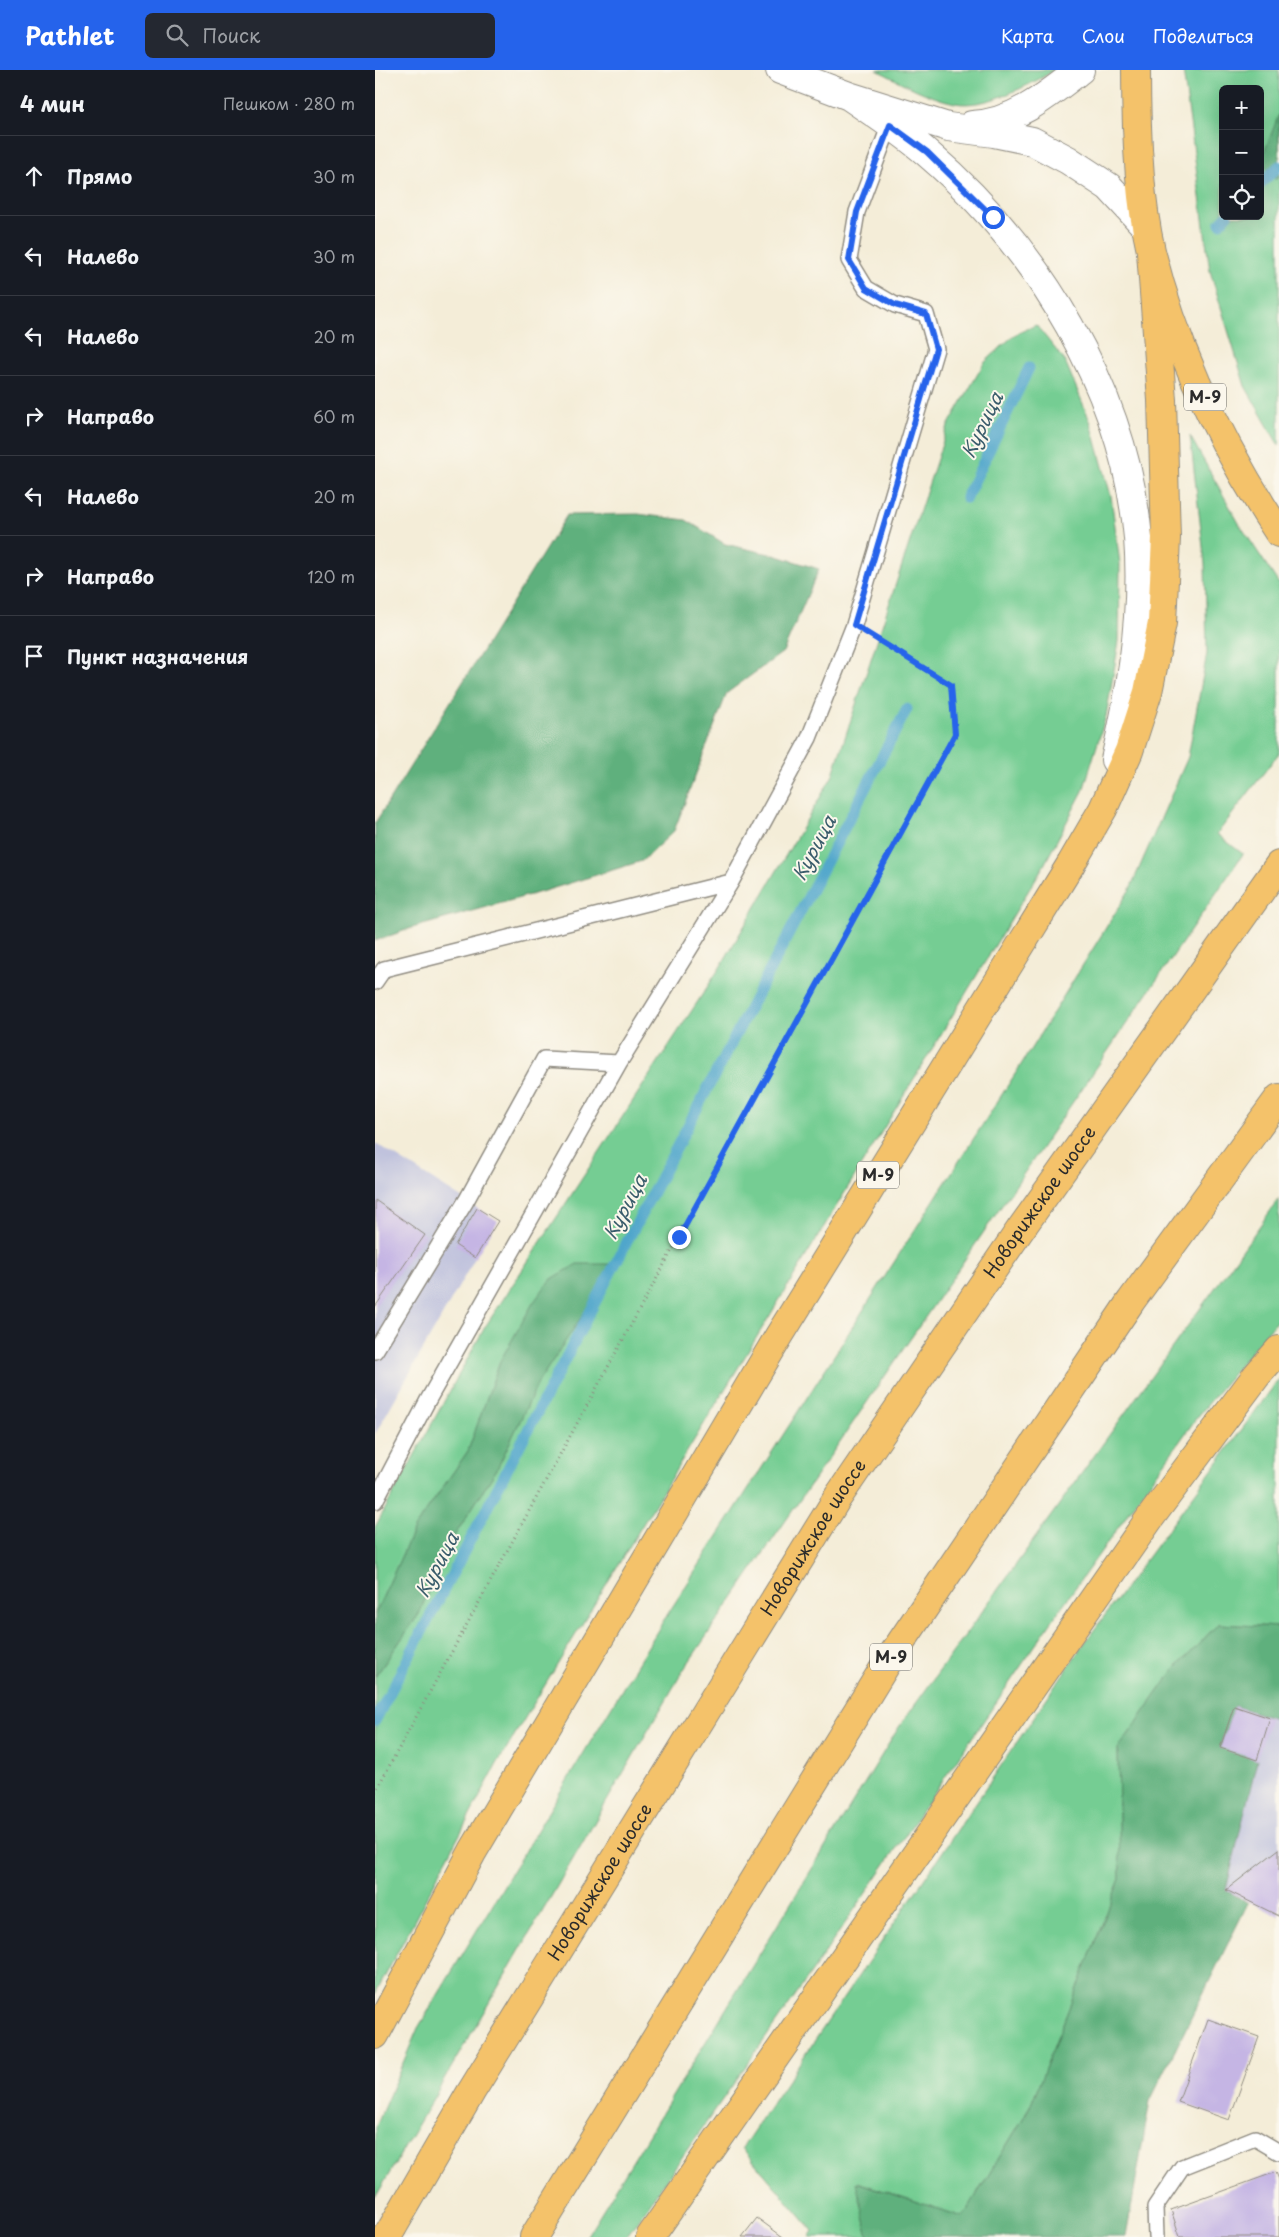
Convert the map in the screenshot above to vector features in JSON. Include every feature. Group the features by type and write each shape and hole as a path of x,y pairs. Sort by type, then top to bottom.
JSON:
{"main road":[{"name":"М-9","path":"375,2035 473,1851 743,1396 1103,809 1129,751 1148,692 1162,623 1166,538 1162,400 1149,240 1136,124 1136,70"},
{"name":"М-9","path":"1149,240 1183,350 1218,426 1262,507 1279,533"},
{"name":"Новорижское шоссе","path":"387,2237 471,2092 838,1497 1020,1230 1279,866"},
{"name":"М-9","path":"534,2237 887,1663 1131,1301 1279,1098"},
{"path":"650,2237 1150,1518 1257,1375 1279,1350"}],"street":[{"path":"780,70 849,96 893,118 995,133 1032,141 1068,160 1109,187 1149,240"},
{"path":"947,127 989,124 1039,102 1080,70"},
{"path":"893,118 993,217 1051,294 1087,360 1121,444 1137,537 1139,619 1127,708 1103,809"}],"lane":[{"path":"375,1501 428,1400 619,1064 731,882 809,738 854,625 936,349 926,314 895,305 866,288 849,260 857,212 893,118"},
{"path":"375,982 384,969 731,882"},
{"path":"375,1351 467,1201 544,1059 619,1064"},
{"path":"1156,2237 1155,2207 1181,2167 1255,2138 1279,2152"}],"path":[{"path":"375,1792 955,734 951,685 854,625"}],"shaded area":[{"path":"375,1143 477,1208 475,1258 375,1434"},
{"path":"1234,1706 1279,1720 1279,1916 1226,1890 1257,1760 1220,1748"}],"green space":[{"path":"877,70 1055,70 1007,94 967,104 955,103 935,97"},
{"path":"1183,70 1279,70 1279,446 1245,386 1210,271"},
{"path":"1279,114 1279,178 1275,179 1264,165 1264,153"},
{"path":"1036,325 1065,361 1091,423 1111,496 1120,564 1119,641 1106,716 1083,791 1044,865 497,1764 375,1995 375,1677 419,1614 444,1552 497,1469 539,1381 596,1295 500,1361 468,1451 414,1529 375,1614 375,1527 485,1327 719,969 832,777 948,426 984,363 1014,335"},
{"path":"1190,436 1240,525 1279,584 1279,753 1217,834 1243,854 684,1669 375,2198 375,2128 418,2028 662,1623 1019,1068 1130,889 1188,757 1207,653 1205,564"},
{"path":"638,514 686,520 725,544 774,555 819,569 783,652 727,693 674,831 642,861 541,892 412,928 375,941 375,823 567,515"},
{"path":"1279,1199 1279,1318 1195,1420 1060,1609 809,1976 626,2237 586,2237 899,1727"},
{"path":"577,1264 610,1264 596,1295 539,1381 497,1469 444,1552 419,1614 375,1677 375,1614 414,1529 468,1451 500,1361 533,1303 550,1280"},
{"path":"1279,1379 1279,1627 1218,1624 1174,1670 1118,1749 1120,1879 1030,2107 963,2217 857,2182 869,2237 809,2237 813,2231 742,2148 1080,1649"},
{"path":"1218,1624 1279,1627 1279,1720 1234,1706 1220,1747 1257,1760 1226,1890 1248,1903 1150,2101 1126,2237 869,2237 856,2182 963,2217 1030,2107 1120,1879 1118,1749 1174,1670"}],"building":[{"path":"375,1200 425,1235 375,1307"},
{"path":"477,1208 498,1221 475,1258 455,1245"},
{"path":"1234,1706 1270,1718 1257,1760 1220,1748"},
{"path":"1279,1849 1279,1916 1226,1890"},
{"path":"1208,2019 1259,2037 1229,2120 1178,2102"},
{"path":"1276,2172 1279,2180 1279,2237 1180,2237 1171,2210"},
{"path":"757,2218 783,2237 742,2237"}],"waterway":[{"name":"Курица","path":"1264,180 1279,166"},
{"name":"Курица","path":"1220,223 1223,220"},
{"name":"Курица","path":"966,498 1029,368"},
{"name":"Курица","path":"375,1721 907,709"}],"route":[{"path":"679,1237 955,734 951,685 854,625 936,349 926,314 895,305 866,288 849,260 857,212 890,125 927,152 993,217"}]}
